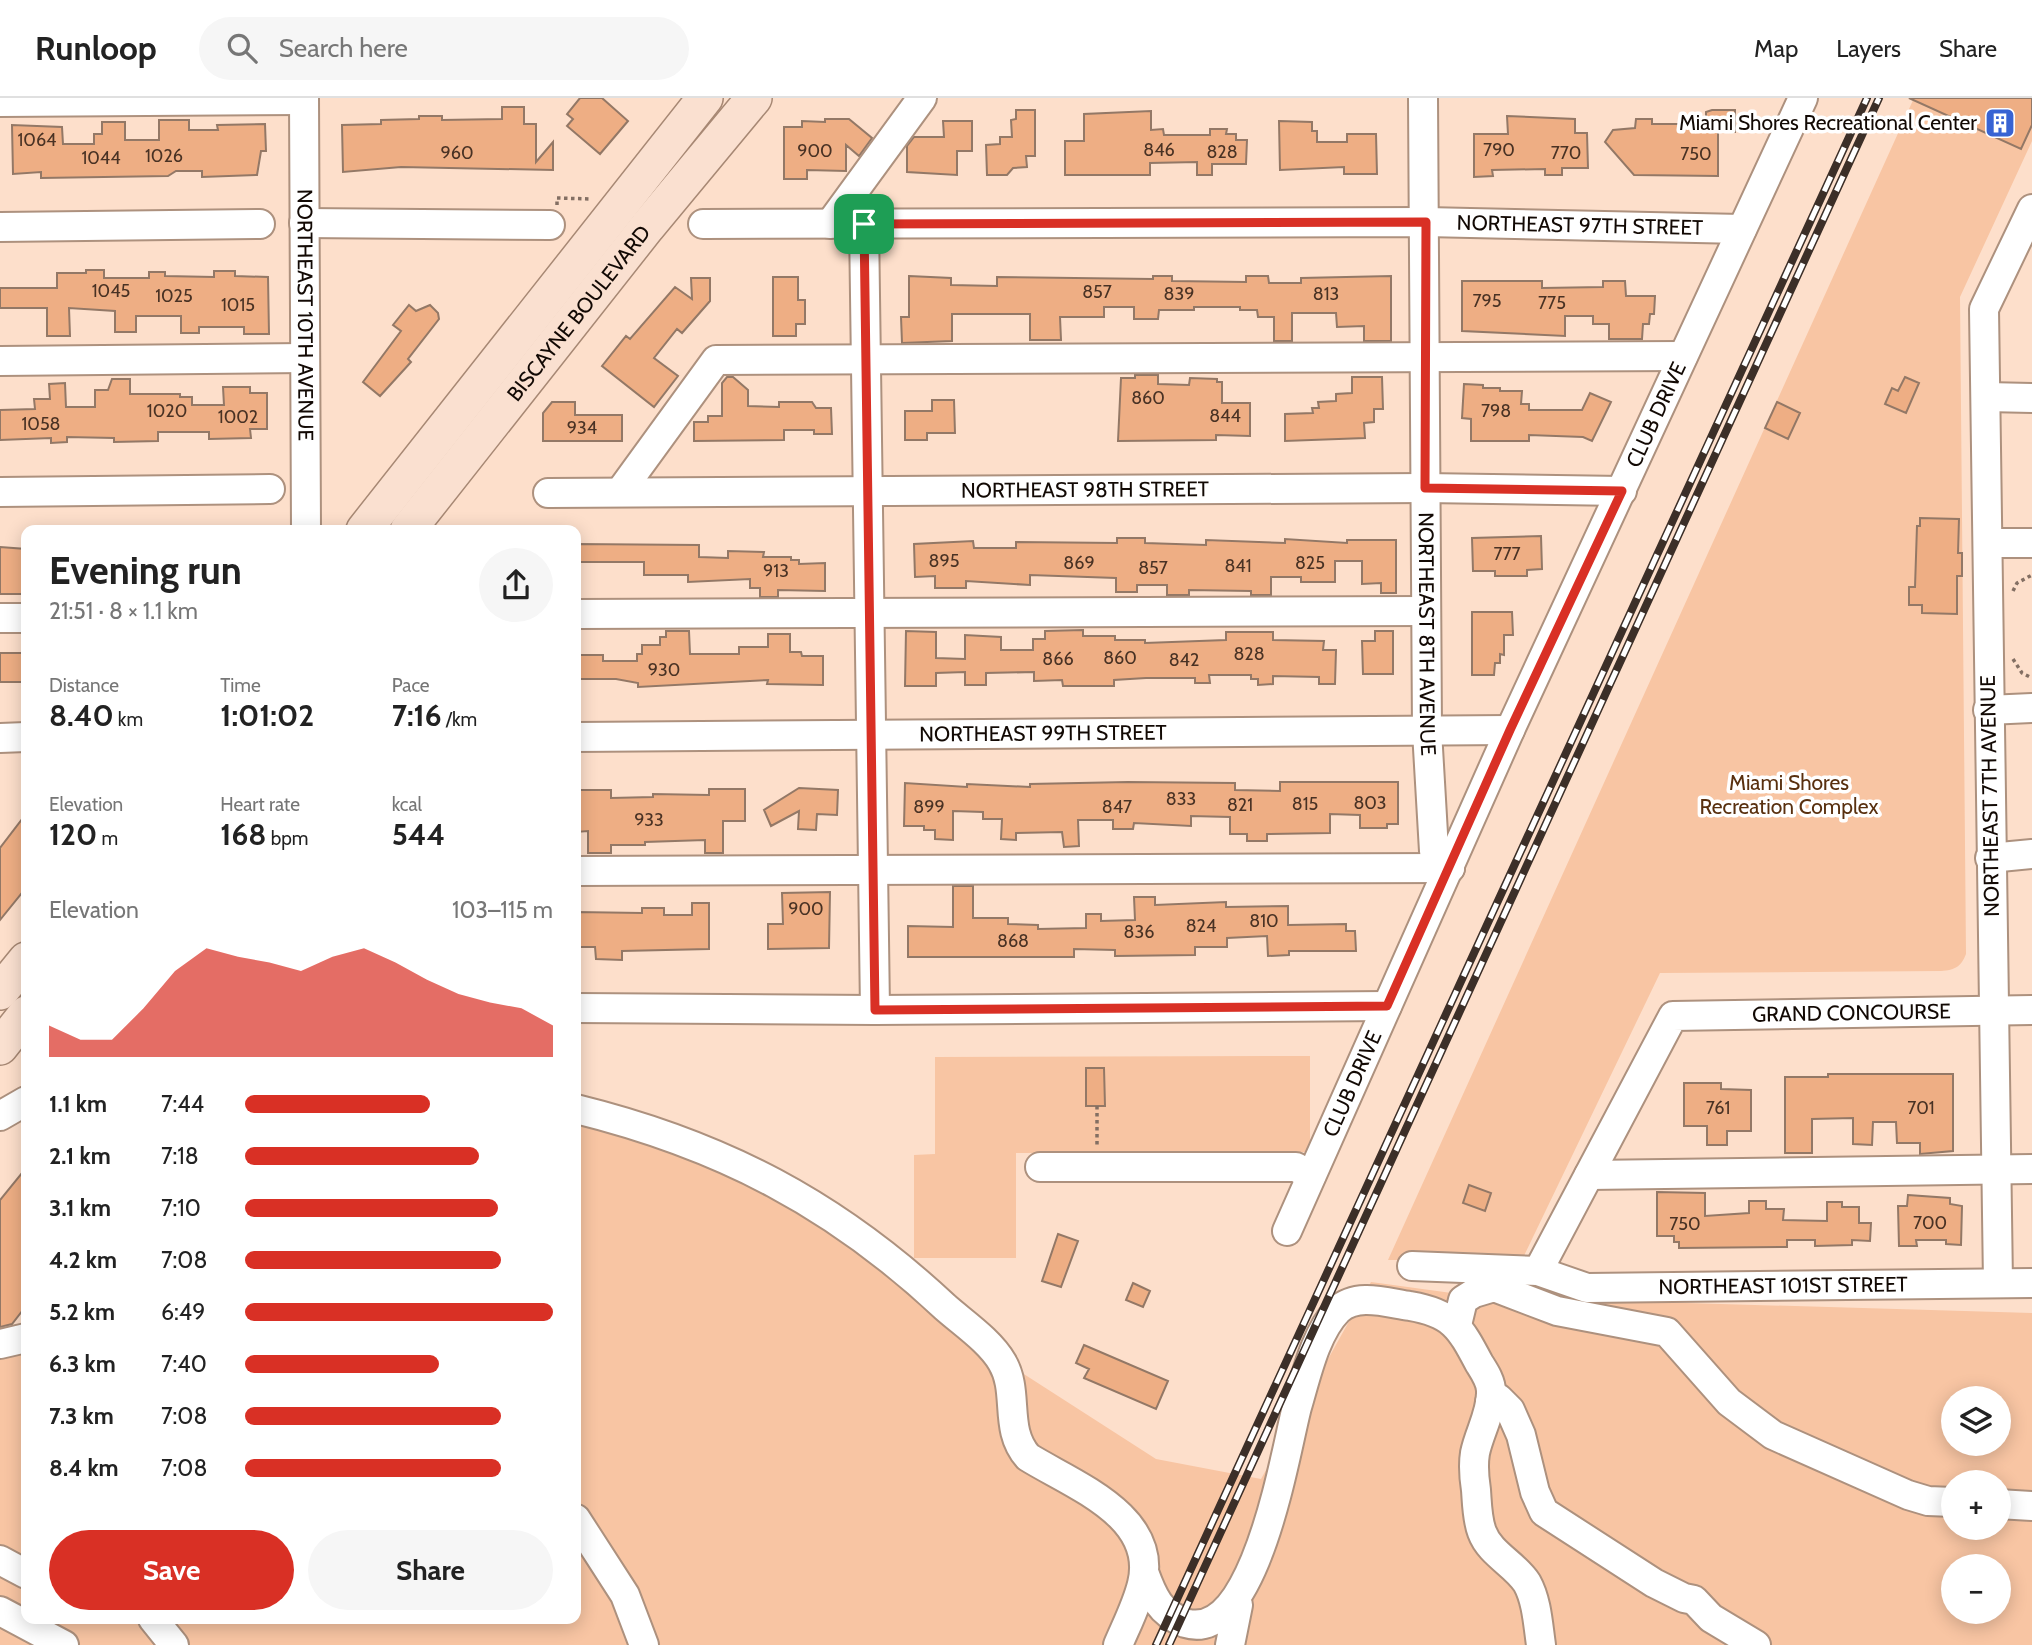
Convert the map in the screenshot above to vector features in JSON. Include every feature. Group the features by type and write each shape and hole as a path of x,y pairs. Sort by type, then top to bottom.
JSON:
{"main road":[{"name":"BISCAYNE BOULEVARD","path":"368,525 705,98"},
{"name":"BISCAYNE BOULEVARD","path":"412,525 647,227 754,98"},
{"path":"0,992 21,966"},
{"path":"0,1047 21,1020"}],"street":[{"path":"830,224 922,98"},
{"name":"NORTHEAST 8TH AVENUE","path":"1423,98 1426,222 1427,731 1434,850 1450,868"},
{"name":"CLUB DRIVE","path":"1287,1231 1510,730 1803,98"},
{"path":"0,102 304,99"},
{"name":"NORTHEAST 10TH AVENUE","path":"304,99 306,525"},
{"path":"2026,238 2032,209"},
{"name":"NORTHEAST 97TH STREET","path":"703,225 1426,222 1742,229"},
{"path":"304,223 550,225"},
{"path":"0,227 260,224"},
{"path":"864,224 869,737 875,1010"},
{"name":"NORTHEAST 7TH AVENUE","path":"1998,1283 1992,1012 1989,542 1984,309 2026,238"},
{"path":"620,492 716,360 1683,356"},
{"path":"0,361 305,358"},
{"path":"1986,397 2032,398"},
{"name":"NORTHEAST 98TH STREET","path":"548,493 867,489 1425,488 1622,491"},
{"path":"0,492 270,489"},
{"path":"1989,542 2032,543"},
{"path":"581,614 1426,611"},
{"path":"0,618 21,618"},
{"path":"1988,710 2032,708"},
{"name":"NORTHEAST 99TH STREET","path":"581,737 869,737 1510,730"},
{"path":"0,744 0,738 21,737"},
{"path":"1990,858 2032,855"},
{"path":"581,871 1450,868"},
{"path":"581,1008 875,1010 1387,1006"},
{"name":"GRAND CONCOURSE","path":"1589,1175 1673,1016 2032,1010"},
{"path":"0,1116 21,1104"},
{"path":"581,1110 665,1133 740,1164 820,1208 898,1264 1002,1362 1011,1399 1012,1425 1019,1447 1028,1457 1121,1516 1139,1540 1144,1573 1157,1604 1164,1612 1195,1635 1236,1602"},
{"path":"1040,1167 1296,1167 1311,1176"},
{"path":"1538,1271 1589,1175 2032,1169"},
{"name":"NORTHEAST 101ST STREET","path":"1412,1266 1538,1271 1587,1288 2032,1283"},
{"path":"1457,1325 1463,1300 1494,1287 1557,1311 1667,1332 1729,1402 1773,1435 1908,1495 1941,1502"},
{"path":"1230,1645 1236,1602 1270,1526 1297,1407 1316,1348 1338,1310 1349,1303 1369,1300 1426,1309 1444,1315 1457,1325 1488,1380 1492,1391 1475,1452 1479,1517 1489,1544 1528,1585 1541,1645"},
{"path":"0,1344 21,1339"},
{"path":"1490,1402 1499,1399 1510,1410 1521,1435 1535,1492 1544,1512 1654,1583 1694,1600 1711,1618 1756,1645"},
{"path":"2011,1505 2032,1506"},
{"path":"581,1527 625,1595 644,1645"},
{"path":"0,1560 21,1571"},
{"path":"1118,1645 1144,1573"},
{"path":"0,1611 21,1622"},
{"path":"24,1624 64,1645"},
{"path":"157,1624 174,1645"}],"path":[{"path":"550,225 557,218 558,198 596,199"},
{"path":"2012,600 2017,583 2032,575"},
{"path":"2012,647 2016,667 2032,678"},
{"path":"1097,1106 1097,1167"}],"green space":[{"name":"Miami Shores Recreation Complex","path":"1914,98 2032,98 2032,141 1960,297 1966,954 1960,965 1941,971 1660,973 1522,1260 1388,1260"},
{"path":"1310,1056 1310,1152 1016,1153 1016,1258 914,1258 914,1155 935,1154 935,1057"},
{"path":"581,1118 745,1161 982,1347 1156,1459 1261,1479 1371,1282 1481,1297 2032,1313 2032,1645 0,1645 0,1352 21,1347 21,1624 581,1624"}],"building":[{"path":"580,98 602,98 628,121 600,154 567,126 573,119 567,114"},
{"name":"Miami Shores Recreational Center","path":"1909,98 2032,98 2032,125 2021,149"},
{"path":"502,107 524,107 524,124 536,124 536,162 553,142 553,170 401,167 343,172 342,125 381,124 381,120 419,119 419,116 442,116 442,120 502,119"},
{"path":"1016,110 1035,110 1035,156 1026,156 1027,167 1013,168 1007,175 987,175 986,145 1000,144 1000,137 1012,137 1011,120 1016,119"},
{"path":"1735,110 1735,132 1718,132 1718,176 1634,175 1605,142 1613,130 1635,128 1636,119 1652,119 1652,124 1706,124 1706,112"},
{"path":"1151,111 1151,130 1163,129 1164,135 1210,135 1210,129 1227,129 1226,134 1236,134 1236,140 1247,140 1246,164 1212,164 1212,175 1197,175 1197,162 1150,163 1150,175 1065,175 1065,141 1084,141 1084,114"},
{"path":"1507,116 1575,119 1575,133 1587,133 1588,168 1562,168 1562,175 1545,175 1545,169 1492,170 1493,176 1474,177 1474,134 1508,134"},
{"path":"825,119 849,119 872,138 859,156 846,145 846,171 807,170 807,179 784,179 784,127 802,127 802,121 825,122"},
{"path":"159,120 189,120 189,130 218,130 217,125 265,124 266,151 261,151 257,175 202,177 202,171 176,171 168,176 41,178 41,172 13,174 12,125 62,127 63,144 94,144 94,134 102,134 102,122 125,122 125,140 159,140"},
{"path":"943,121 972,121 972,151 957,151 957,175 907,172 907,146 914,137 944,137"},
{"path":"1279,121 1312,122 1312,131 1317,131 1317,142 1347,142 1347,134 1376,134 1377,174 1344,174 1344,167 1280,170"},
{"path":"86,270 104,270 104,278 149,278 149,272 165,272 165,276 214,277 214,271 235,271 235,276 268,277 269,334 244,334 244,327 199,327 199,333 181,333 181,316 136,316 136,332 115,332 115,311 69,308 70,336 47,336 47,308 0,308 0,288 57,288 57,273 86,273"},
{"path":"909,276 951,278 951,285 997,286 997,277 1153,279 1153,276 1172,276 1172,281 1246,282 1246,276 1268,276 1269,283 1301,283 1301,278 1391,276 1391,341 1364,341 1364,326 1337,327 1336,313 1292,313 1292,341 1274,341 1274,317 1258,317 1257,310 1240,310 1240,307 1194,307 1194,310 1159,310 1158,319 1134,319 1134,307 1104,307 1104,317 1060,317 1061,340 1030,340 1030,314 952,314 952,341 902,343 901,317 909,317"},
{"path":"773,277 798,277 798,300 805,300 805,324 796,324 796,336 773,336"},
{"path":"691,278 710,278 710,301 682,333 677,329 654,358 678,376 654,407 602,366 626,336 630,339 675,287 692,299"},
{"path":"1462,281 1542,281 1542,288 1603,287 1603,281 1625,281 1626,296 1655,296 1654,314 1650,314 1649,324 1643,324 1642,339 1609,339 1609,324 1593,324 1593,316 1565,316 1565,336 1462,331"},
{"path":"409,305 416,311 430,305 438,313 439,319 408,359 411,362 380,396 363,382 401,331 393,325"},
{"path":"1135,375 1158,375 1158,384 1189,385 1190,378 1217,379 1217,382 1222,382 1222,403 1250,403 1250,436 1216,435 1216,440 1118,441 1121,378 1135,378"},
{"path":"727,377 733,377 748,390 748,406 779,407 779,402 812,402 816,408 831,408 832,434 814,434 814,430 784,430 784,440 694,441 694,422 708,422 708,416 722,416 722,383"},
{"path":"1352,377 1382,377 1383,409 1374,409 1374,422 1364,423 1365,438 1285,441 1285,414 1313,413 1312,408 1319,408 1318,402 1336,401 1336,394 1352,393"},
{"path":"1905,377 1919,383 1906,413 1885,404 1892,388 1898,391"},
{"path":"112,379 130,379 130,394 180,394 180,397 192,397 192,405 224,405 223,387 250,387 250,393 267,393 267,429 250,429 251,438 209,439 209,432 158,432 158,441 114,442 114,438 67,437 67,442 51,443 51,438 0,440 0,410 35,409 34,399 50,399 49,384 65,383 66,407 95,407 95,390 108,390"},
{"path":"1464,384 1500,388 1500,391 1522,391 1521,404 1529,404 1529,410 1582,410 1590,393 1611,402 1592,441 1583,437 1529,435 1529,441 1471,441 1471,419 1462,418"},
{"path":"932,400 954,400 955,433 927,433 927,440 905,440 905,411 932,411"},
{"path":"552,402 575,402 575,415 622,415 622,441 543,441 543,413"},
{"path":"1777,402 1800,413 1788,439 1765,428"},
{"path":"1920,518 1959,519 1958,553 1962,553 1962,576 1957,576 1957,614 1922,613 1922,605 1909,605 1909,587 1915,587 1917,526 1920,526"},
{"path":"1541,536 1542,569 1527,570 1527,576 1495,576 1495,571 1473,571 1472,538"},
{"path":"1117,538 1145,538 1145,543 1206,545 1206,540 1285,543 1285,539 1347,543 1347,540 1396,540 1396,593 1381,593 1381,583 1362,584 1362,561 1335,561 1335,582 1301,582 1301,577 1271,577 1271,595 1251,595 1251,591 1189,590 1189,595 1167,595 1167,585 1137,585 1137,592 1116,592 1116,578 1030,575 1030,585 966,581 966,588 935,588 935,576 915,577 914,544 973,541 974,548 1016,548 1016,542 1117,543"},
{"path":"581,544 699,545 699,557 728,558 728,551 764,552 763,557 791,557 791,560 799,560 799,564 825,563 825,591 778,590 778,597 760,597 760,588 750,588 750,579 688,582 688,575 644,575 644,562 581,562"},
{"path":"0,547 21,549 21,594 0,594"},
{"path":"1472,612 1512,612 1513,635 1504,635 1504,655 1500,654 1500,663 1495,663 1494,675 1472,675"},
{"path":"1083,630 1083,636 1115,636 1115,640 1145,640 1145,643 1226,640 1226,632 1273,632 1273,640 1324,641 1323,650 1336,650 1335,684 1319,684 1319,677 1273,676 1273,684 1258,685 1258,679 1251,679 1251,675 1209,675 1210,683 1195,683 1195,678 1146,678 1114,680 1114,686 1063,686 1062,680 1034,681 1034,672 986,673 986,685 965,685 965,672 936,673 936,686 905,686 906,631 936,632 936,658 965,659 965,635 1001,637 1001,650 1033,650 1033,639 1045,639 1045,631"},
{"path":"666,631 689,631 690,654 739,654 739,647 768,647 768,634 790,634 790,652 801,652 802,656 823,656 823,685 767,684 768,680 638,687 638,683 616,679 581,679 581,655 603,655 603,661 637,661 637,654 642,654 642,645 660,645 660,637 666,637"},
{"path":"1375,631 1393,631 1393,674 1363,674 1362,641 1375,641"},
{"path":"0,653 21,653 21,682 0,682"},
{"path":"1280,782 1398,782 1398,824 1387,824 1387,828 1360,828 1360,815 1330,814 1330,833 1267,834 1267,841 1247,841 1247,834 1230,834 1230,817 1191,816 1191,826 1134,823 1133,829 1113,829 1113,820 1078,820 1079,846 1064,847 1062,832 1016,833 1016,840 1001,839 1002,819 983,819 983,812 953,811 953,840 935,839 935,830 924,830 924,826 904,826 905,783 1030,787 1030,784 1235,783 1235,790 1280,791"},
{"path":"799,788 838,790 837,815 817,814 816,830 798,829 799,811 771,826 764,810"},
{"path":"709,789 745,789 745,821 723,821 723,853 705,853 705,840 611,845 611,853 588,853 588,831 581,832 581,790 611,790 611,798 653,797 653,794 709,795"},
{"path":"21,821 21,894 0,920 0,848"},
{"path":"953,886 973,886 973,918 1008,918 1008,924 1038,925 1038,929 1086,928 1086,914 1101,914 1101,921 1135,920 1134,897 1155,897 1155,905 1226,902 1226,907 1288,906 1288,925 1346,924 1346,931 1355,931 1356,951 1289,951 1289,955 1268,956 1267,936 1227,938 1227,947 1195,947 1195,955 1115,956 1115,950 1074,949 1074,957 908,957 908,926 953,927"},
{"path":"830,892 829,948 768,949 768,924 783,924 782,893"},
{"path":"692,903 709,903 709,949 622,951 622,960 596,959 595,947 581,947 581,912 642,913 642,908 664,908 664,915 692,915"},
{"path":"1086,1068 1104,1068 1105,1106 1086,1106"},
{"path":"1828,1074 1953,1074 1953,1151 1920,1154 1920,1143 1897,1143 1896,1122 1873,1122 1872,1145 1853,1144 1853,1118 1812,1119 1812,1153 1785,1153 1785,1077 1828,1077"},
{"path":"1684,1083 1721,1083 1721,1089 1751,1090 1751,1131 1727,1131 1727,1145 1707,1145 1707,1126 1684,1126"},
{"path":"21,1174 21,1312 12,1324 0,1327 0,1200"},
{"path":"1469,1185 1491,1193 1485,1211 1463,1203"},
{"path":"1657,1192 1705,1193 1705,1216 1749,1213 1749,1201 1766,1201 1766,1209 1784,1209 1783,1220 1827,1221 1827,1202 1842,1202 1842,1207 1859,1207 1859,1223 1871,1223 1870,1241 1852,1240 1852,1245 1815,1246 1815,1240 1787,1240 1787,1247 1679,1248 1679,1242 1674,1242 1674,1236 1657,1236"},
{"path":"1908,1195 1950,1198 1950,1204 1962,1206 1961,1245 1946,1244 1946,1240 1916,1240 1917,1246 1899,1246 1898,1206 1907,1206"},
{"path":"1058,1234 1078,1241 1061,1287 1042,1281"},
{"path":"1133,1283 1150,1291 1143,1307 1126,1300"},
{"path":"1084,1345 1168,1381 1156,1409 1084,1378 1089,1369 1076,1363"}],"railway":[{"path":"1156,1645 1867,98"},
{"path":"1169,1645 1879,98"}],"place":[{"name":"Miami Shores Recreational Center","path":"2000,123"}],"route":[{"path":"1426,222 1425,488 1622,491 1510,730 1387,1006 875,1010 869,737 864,224 1426,222"}]}
